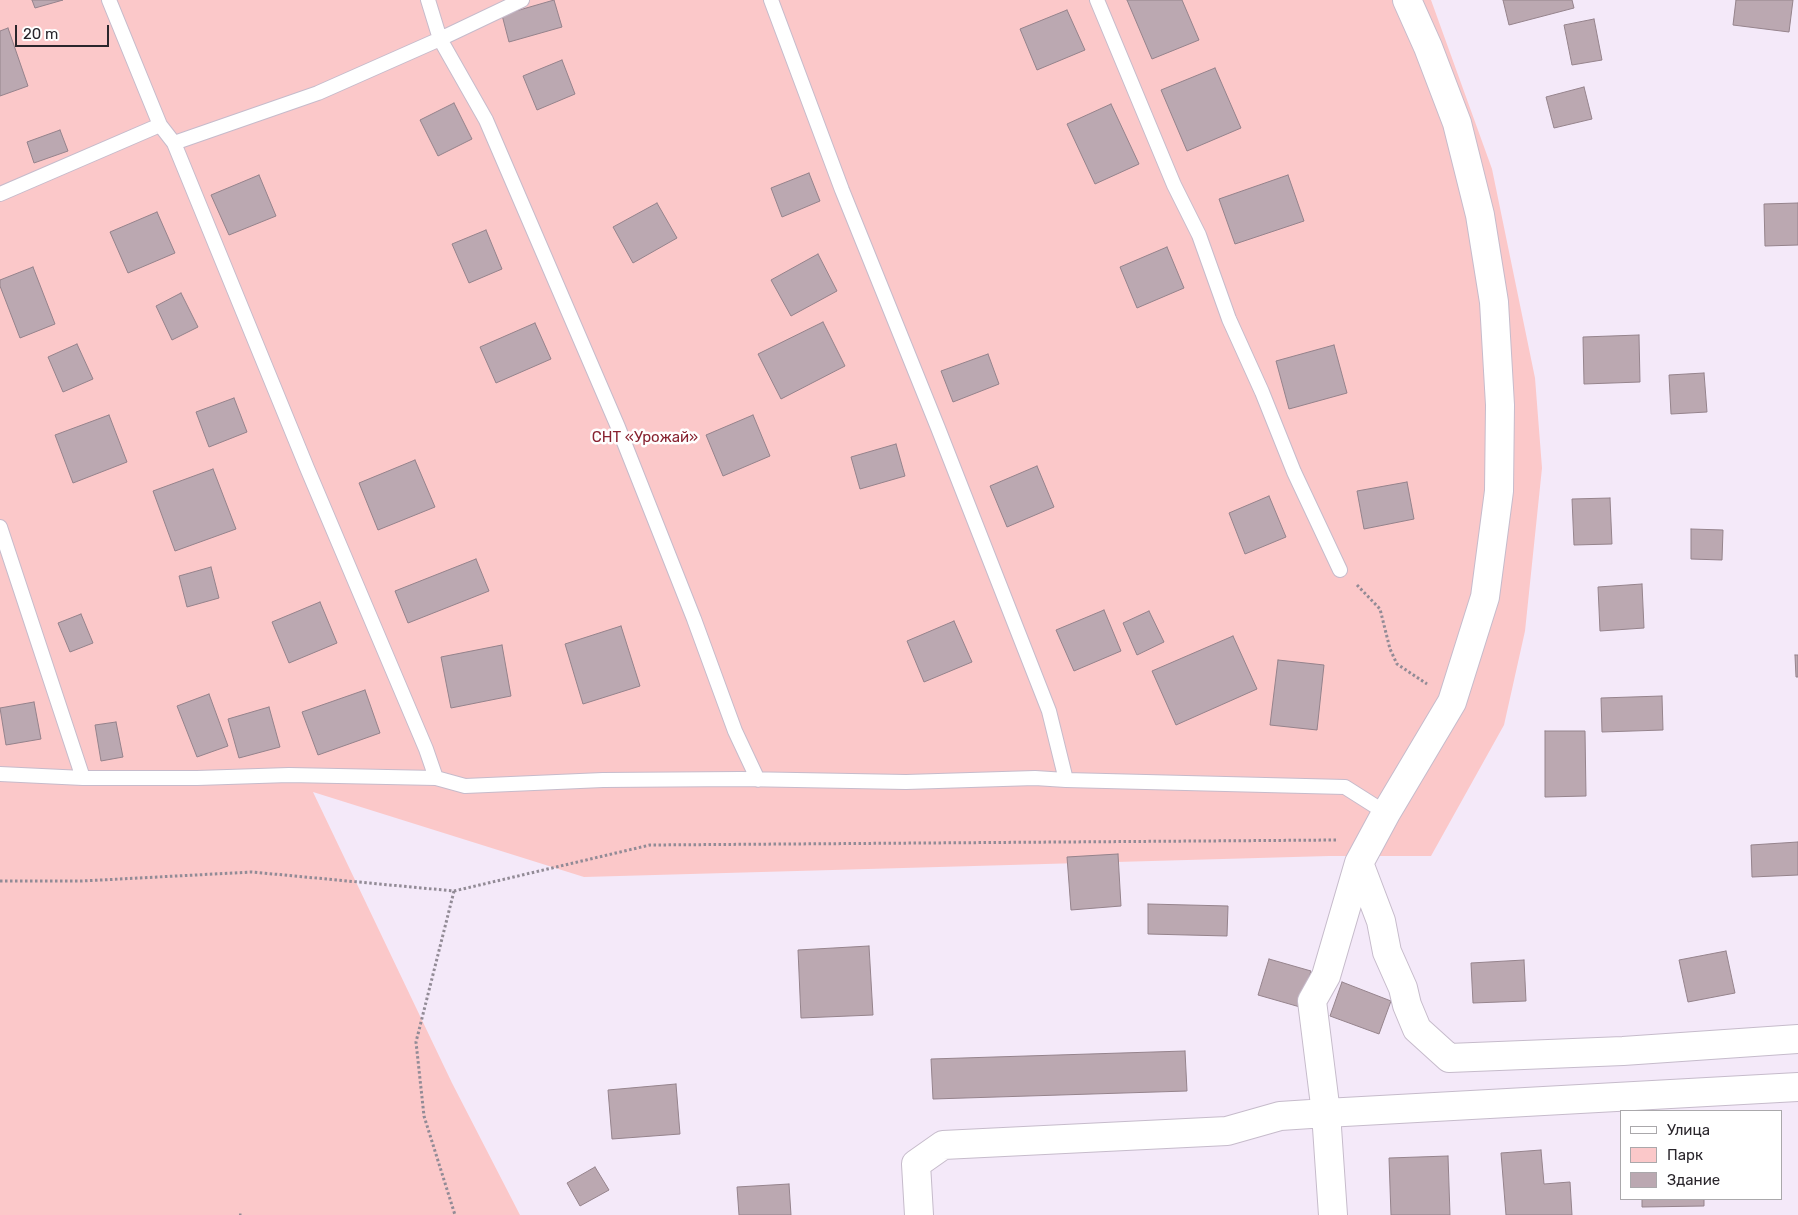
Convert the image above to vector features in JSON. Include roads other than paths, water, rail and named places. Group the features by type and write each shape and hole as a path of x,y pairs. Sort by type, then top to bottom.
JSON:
{"street":[{"path":"1332,1215 1326,1113 1312,1001 1326,976 1359,863 1386,813 1452,702 1485,597 1499,491 1500,405 1495,311 1480,215 1457,122 1428,47 1407,0"},
{"path":"1359,863 1381,921 1387,952 1403,988 1407,1005 1417,1028 1449,1058 1623,1051 1798,1039"},
{"path":"919,1215 916,1164 942,1145 1227,1131 1280,1116 1798,1087"}],"lane":[{"path":"109,0 160,125 174,143 436,778"},
{"path":"428,0 440,39 486,120 618,427 694,619 735,731 758,780"},
{"path":"174,143 318,93 522,0"},
{"path":"770,0 842,190 1049,711 1066,780"},
{"path":"1096,0 1174,185 1198,235 1230,319 1294,472 1340,570"},
{"path":"0,194 160,125"},
{"path":"0,527 83,778"},
{"path":"0,774 83,778 196,778 289,775 436,778 465,786 603,780 906,782 1035,778 1345,787 1386,813"}],"park label":[{"name":"СНТ «Урожай»","path":"645,438"}]}
